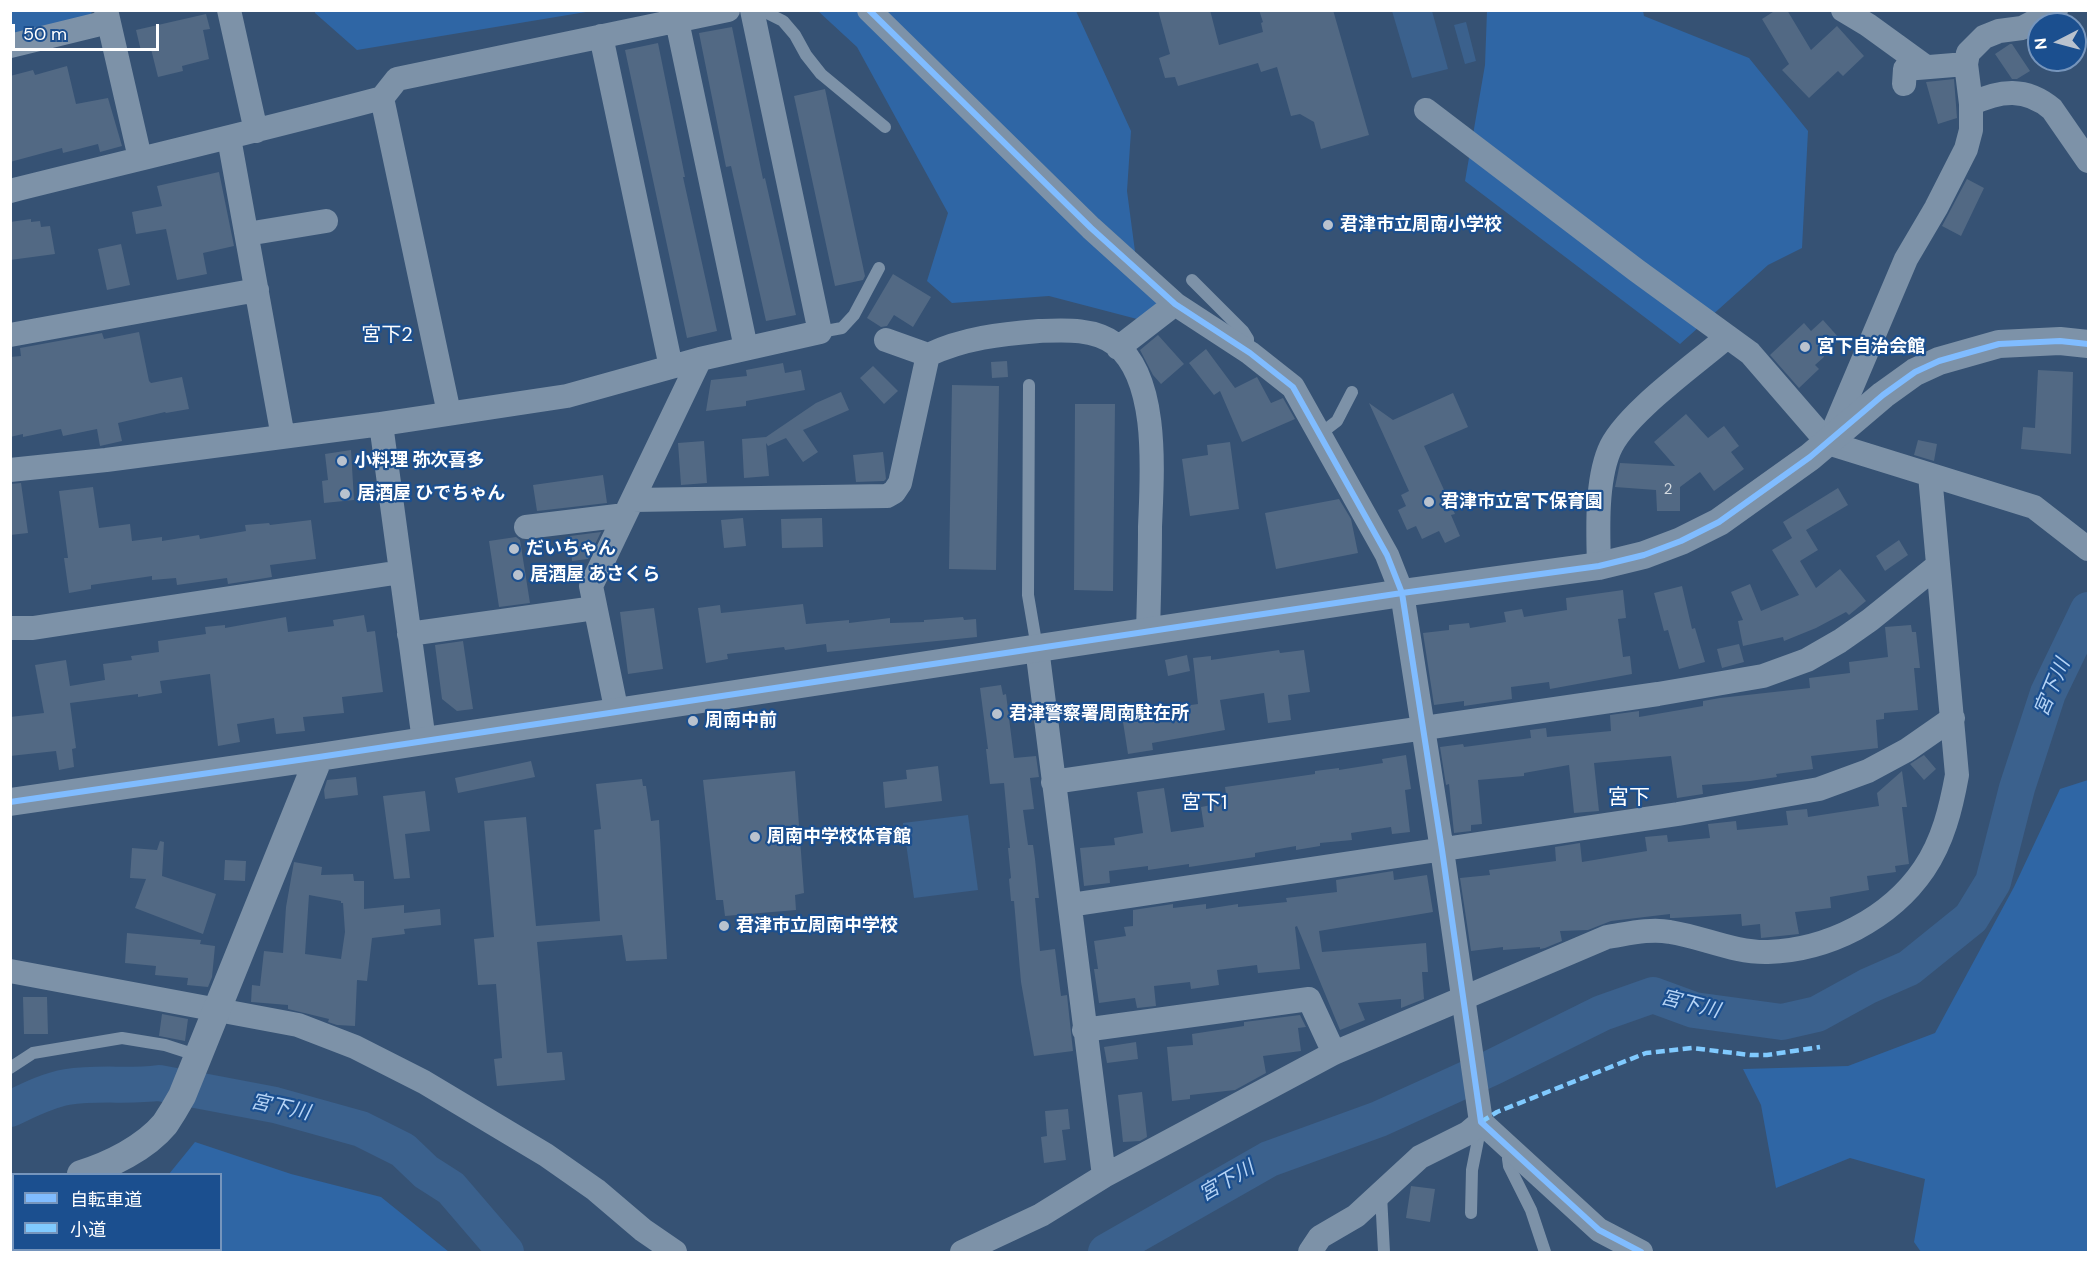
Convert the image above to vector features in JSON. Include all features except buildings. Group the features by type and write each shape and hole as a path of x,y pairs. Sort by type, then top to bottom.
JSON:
{"street":[{"path":"229,10 256,131"},
{"path":"10,191 382,98 397,79 728,10"},
{"path":"10,470 106,460 381,424 567,396 700,359 820,332 752,10"},
{"path":"869,10 1091,228 1175,304 1248,352 1293,387 1387,555 1402,593 1480,1114 1511,1150 1599,1230 1641,1252"},
{"path":"1843,10 1926,67"},
{"path":"1828,442 1906,259 1936,208 1966,149 1971,130 1971,104 1966,64 1968,53 1984,38 1999,31 2022,28 2056,10"},
{"path":"10,46 107,16 140,158"},
{"path":"677,21 746,348"},
{"path":"601,36 671,367"},
{"path":"1905,84 1905,69 1966,64"},
{"path":"1971,104 1998,93 2011,92 2026,95 2046,104 2052,109 2088,161"},
{"path":"382,98 449,413"},
{"path":"1426,110 1636,270 1750,353 1828,442 2034,507 2087,547"},
{"path":"229,138 283,437"},
{"path":"247,234 326,221"},
{"path":"10,335 257,290"},
{"path":"1119,348 1175,304"},
{"path":"886,340 928,355 945,347 981,337 1071,330 1094,335 1119,348 1131,362 1146,402 1152,439 1148,632"},
{"path":"1599,566 1598,517 1603,472 1609,450 1634,416 1727,337"},
{"path":"10,802 1402,593 1599,566 1644,555 1682,541 1719,522 1828,442 1915,372 1939,361 1999,344 2060,340 2088,344"},
{"path":"526,527 629,508 887,496 894,492 900,483 928,355"},
{"path":"617,712 591,586 700,359"},
{"path":"381,424 424,741"},
{"path":"962,1252 1041,1215 1104,1176 1334,1053 1607,937 1669,931 1733,948 1768,952 1810,946 1847,934 1879,914 1904,893 1924,869 1940,838 1951,809 1958,775 1930,475"},
{"path":"1053,782 1658,694 1763,676 1807,660 1840,641 1870,621 1937,566"},
{"path":"10,628 33,628 401,572"},
{"path":"409,634 596,608"},
{"path":"1037,648 1104,1176"},
{"path":"1070,905 1678,814 1819,789 1878,766 1907,750 1953,718"},
{"path":"83,1173 117,1159 148,1139 164,1124 183,1096 319,757"},
{"path":"10,971 298,1025 356,1047 424,1082 546,1155 596,1190 643,1230 675,1252"},
{"path":"1084,1030 1309,999 1334,1053"},
{"path":"1310,1252 1320,1238 1356,1216 1420,1157 1468,1133 1480,1114"}],"lane":[{"path":"761,10 783,21 821,74 885,127"},
{"path":"820,332 842,328 854,315 879,268"},
{"path":"1192,280 1243,331 1248,339 1248,352"},
{"path":"1029,385 1028,595 1037,648"},
{"path":"1320,434 1337,421 1352,392"},
{"path":"10,1068 33,1053 123,1038 165,1045 198,1060"},
{"path":"1471,1213 1472,1170 1480,1114"},
{"path":"1511,1150 1508,1159 1509,1166 1531,1210 1545,1252"},
{"path":"1381,1195 1384,1252"}],"shaded area":[{"path":"315,10 592,11 357,50 315,13"},
{"path":"10,11 92,11 89,20 11,38"},
{"path":"818,11 1076,11 1131,131 1127,191 1136,259 1157,305 1137,319 1049,296 952,303 927,281 948,213 857,47"},
{"path":"1392,11 1432,11 1448,69 1412,78"},
{"path":"1487,11 1643,11 1644,16 1749,58 1808,131 1802,248 1768,265 1680,344 1465,181 1485,65"},
{"path":"1466,22 1476,61 1465,64 1454,25"},
{"path":"2088,780 2088,1252 1921,1252 1914,1242 1925,1179 1850,1158 1776,1188 1761,1105 1743,1069 1848,1066 1935,1033 2014,887 2060,789"},
{"path":"968,815 978,890 914,898 903,823"},
{"path":"90,1077 137,1085 145,1079 167,1080 155,1098 98,1092 55,1099 42,1097 35,1101 34,1090 64,1080"},
{"path":"195,1142 291,1174 381,1197 449,1252 44,1252 222,1251 222,1173 170,1173"}],"waterway":[{"name":"宮下川","path":"1106,1252 1269,1159 1379,1119 1493,1067 1602,1013 1653,995 1694,1010 1782,1022 1817,1014 1868,986 1909,968 1971,918 1993,882 2017,788 2048,693 2088,610"},
{"name":"宮下川","path":"10,1109 60,1088 159,1083 275,1105 361,1129 403,1150 426,1172 451,1188 506,1252"}],"marked path":[{"path":"1481,1122 1497,1112 1646,1053 1692,1048 1767,1055 1820,1047"}],"cycle path":[{"path":"869,10 1091,228 1175,304 1250,353 1293,387 1387,555 1402,593 1481,1122 1599,1230 1641,1252"},
{"path":"10,802 1402,593 1599,566 1644,555 1681,541 1719,522 1810,457 1883,395 1915,372 1939,361 1999,344 2060,341 2088,344"}],"place":[{"name":"君津市立周南小学校","path":"1328,225"},
{"name":"宮下自治会館","path":"1805,347"},
{"name":"小料理 弥次喜多","path":"342,461"},
{"name":"居酒屋 ひでちゃん","path":"345,494"},
{"name":"君津市立宮下保育園","path":"1429,502"},
{"name":"だいちゃん","path":"514,549"},
{"name":"居酒屋 あさくら","path":"518,575"},
{"name":"君津警察署周南駐在所","path":"997,714"},
{"name":"周南中前","path":"693,721"},
{"name":"周南中学校体育館","path":"755,837"},
{"name":"君津市立周南中学校","path":"724,926"}],"district":[{"name":"宮下2","path":"387,336"},
{"name":"宮下","path":"1629,798"},
{"name":"宮下1","path":"1204,804"}]}
